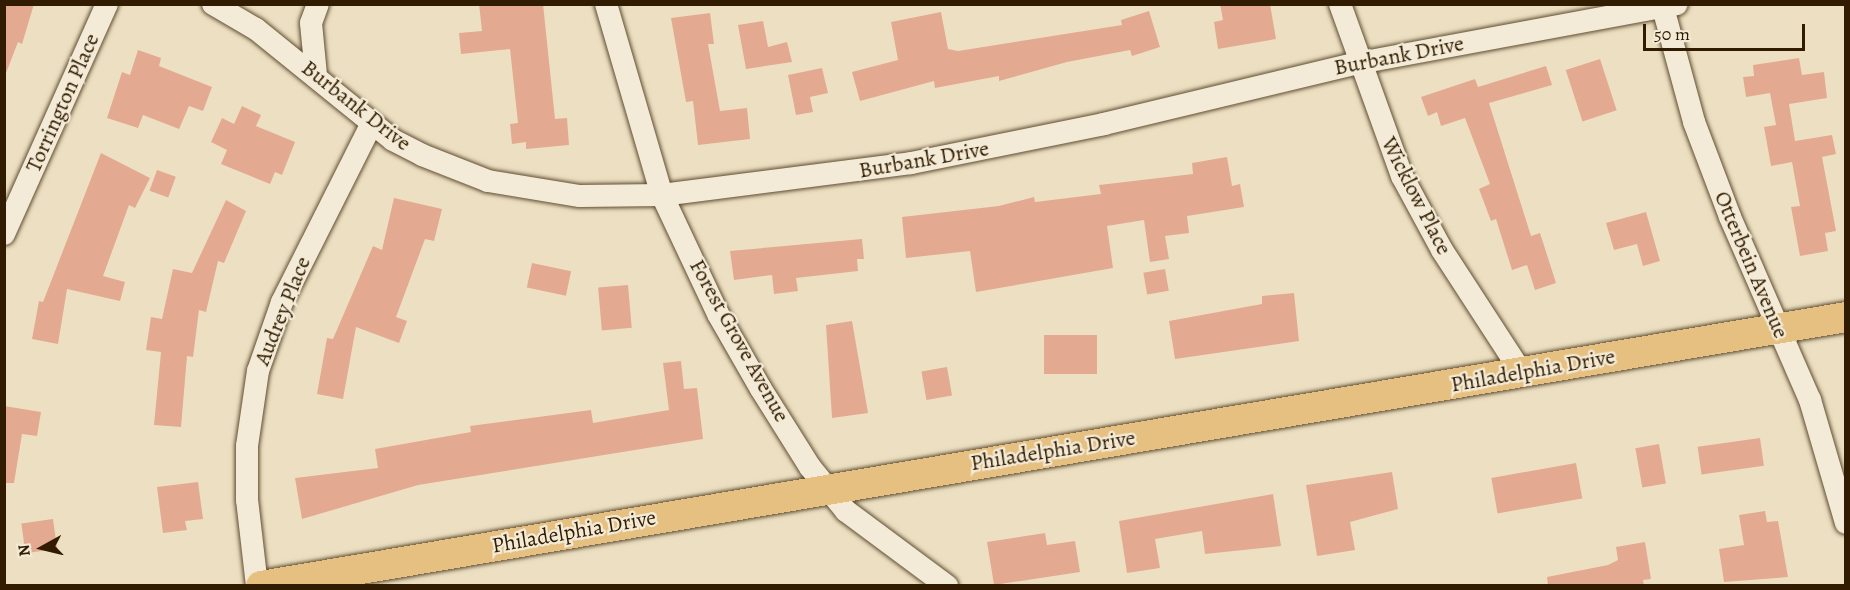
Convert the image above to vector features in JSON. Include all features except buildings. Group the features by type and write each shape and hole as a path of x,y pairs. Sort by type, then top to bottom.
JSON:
{"main road":[{"name":"Philadelphia Drive","path":"259,585 1845,317"}],"street":[{"name":"Torrington Place","path":"4,234 107,4"},
{"name":"Burbank Drive","path":"213,4 255,28 316,75 372,123 422,155 508,186 580,196 662,195 934,159 1359,63 1668,5"},
{"path":"316,75 312,23 318,4"},
{"name":"Forest Grove Avenue","path":"606,4 662,195 724,324 826,489 892,548 947,585"},
{"name":"Wicklow Place","path":"1340,4 1385,138 1421,214 1522,373"},
{"name":"Otterbein Avenue","path":"1668,5 1694,122 1827,448 1845,523"},
{"name":"Audrey Place","path":"259,585 247,500 247,446 258,371 282,302 372,123"}]}
